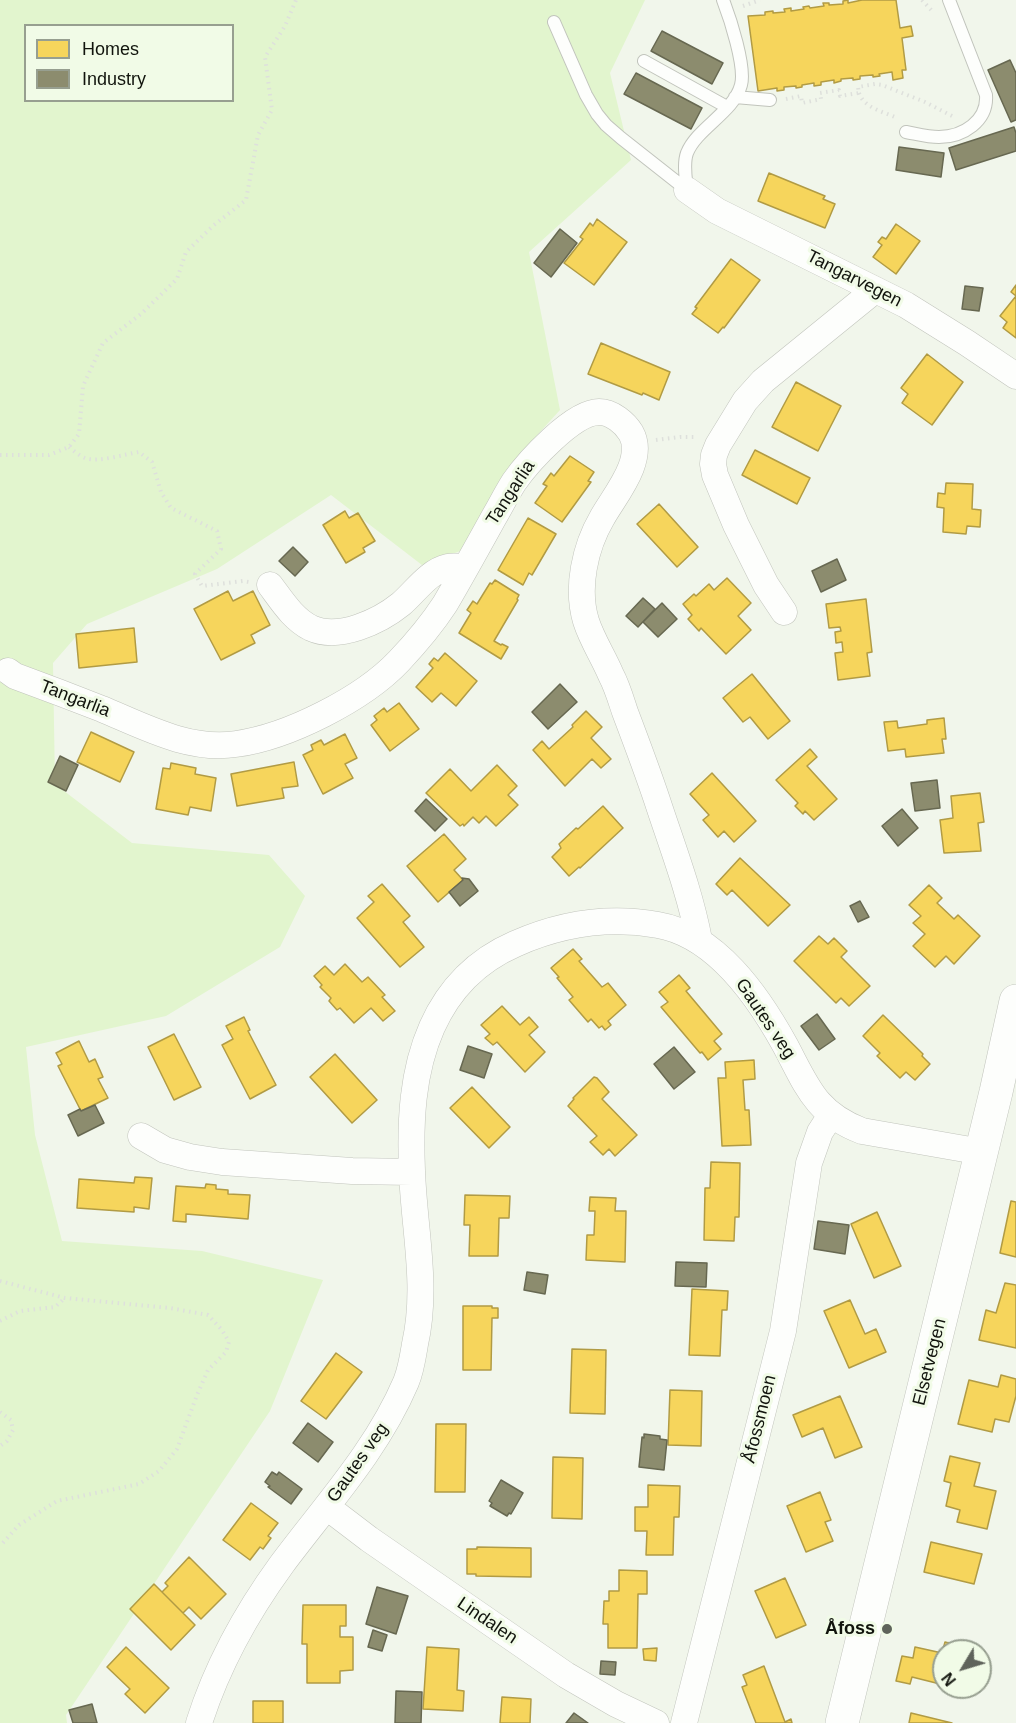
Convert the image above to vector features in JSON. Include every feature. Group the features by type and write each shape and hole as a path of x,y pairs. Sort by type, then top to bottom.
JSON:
{"main road":[{"name":"Elsetvegen","path":"842,1723 1015,1011"}],"street":[{"name":"Tangarvegen","path":"687,190 717,211 923,316 1016,376"},
{"path":"784,612 756,566 736,525 715,476 714,455 725,432 745,401 763,381 875,290"},
{"name":"Tangarlia","path":"8,671 15,676 172,738 203,745 232,745 260,740 299,726 334,708 370,685 397,663 424,633 443,607 513,483 532,458 571,424 586,415 599,412 609,414 622,421 634,443"},
{"path":"634,443 630,469 601,519 588,551 581,596 586,620 598,650 612,675 643,759 685,883 699,940"},
{"path":"270,585 285,607 297,619 313,629 331,632 351,630 369,624 388,614 438,571 448,567 466,567"},
{"name":"Gautes veg","path":"200,1723 227,1655 252,1609 281,1566 384,1428 408,1376 417,1336 421,1302 420,1260 412,1172 412,1114 417,1072 424,1046 441,1007 469,973 505,948 568,925 620,921 660,925 699,940 719,956 750,991 783,1041 807,1087 831,1115 845,1125 862,1131 982,1152"},
{"name":"Åfossmoen","path":"684,1723 783,1331 809,1163 820,1132 831,1115"},
{"path":"141,1136 165,1150 211,1160 352,1171 412,1172"},
{"name":"Lindalen","path":"327,1507 387,1552 566,1675 616,1704 656,1723"}],"lane":[{"path":"687,190 685,169 687,154 696,140 731,102 741,85 741,70 728,12 723,0"},
{"path":"906,132 937,137 952,136 977,121 987,105 986,95 949,0"},
{"path":"554,22 586,95 597,114 621,138 687,190"},
{"path":"644,61 731,102 776,100"}],"path":[{"path":"0,454 49,455 69,447 79,434 83,386 103,343 141,314 177,279 186,252 214,225 246,200 258,135 272,110 265,57 285,26 296,0"},
{"path":"906,132 907,127 903,123 865,103 861,99 858,87 882,85 925,102 971,126"},
{"path":"776,100 801,96 802,103 821,99 819,93 839,90 840,96 859,93"},
{"path":"634,443 680,436 714,436 725,432"},
{"path":"69,447 84,458 98,460 139,452 152,462 161,492 171,508 217,531 221,549 195,574 202,586 243,581 270,585"},
{"path":"0,1281 65,1298 170,1308 208,1315 222,1330 229,1342 226,1352 208,1370 177,1449 159,1471 138,1484 57,1501 19,1525 0,1546"},
{"path":"0,1320 20,1311 55,1307 65,1298"},
{"path":"0,1412 11,1420 13,1430 0,1446"}],"green space":[{"path":"0,0 645,0 610,73 631,160 529,252 560,410 520,454 463,550 422,565 331,495 217,569 87,624 53,663 55,784 132,843 269,855 305,896 280,947 166,1016 26,1047 35,1135 62,1241 202,1251 323,1280 270,1411 66,1715 67,1723 0,1723"}],"building: Homes":[{"path":"848,0 848,3 862,0 896,0 900,28 911,26 913,36 902,38 906,70 902,70 903,78 893,80 892,72 873,77 873,75 860,76 860,79 853,80 853,78 841,79 834,83 834,80 821,82 821,85 814,86 814,83 796,88 796,86 784,87 784,90 777,91 777,88 758,91 748,16 765,15 765,12 773,11 773,13 785,12 784,9 791,8 791,11 809,6 810,8 824,6 823,3 843,4 843,1"},
{"path":"769,173 825,196 823,199 835,204 825,228 758,201"},
{"path":"597,219 627,242 594,285 564,263 583,239 580,237 590,223 593,226"},
{"path":"896,224 920,241 896,274 873,257 882,245 878,242 882,237 886,239"},
{"path":"731,259 760,280 718,333 692,314"},
{"path":"1016,285 1016,296 1011,292"},
{"path":"1016,296 1016,338 1003,328 1007,322 1000,316"},
{"path":"601,343 670,372 659,400 588,374"},
{"path":"927,354 963,382 932,425 902,403 908,394 901,388"},
{"path":"796,382 841,406 818,451 772,427"},
{"path":"755,450 810,478 797,504 742,475"},
{"path":"570,456 594,472 588,481 591,482 562,522 535,503 547,486 543,484 551,473 554,476"},
{"path":"946,483 973,484 972,509 981,510 980,527 967,526 966,534 943,532 944,508 937,507 938,493 945,494"},
{"path":"659,504 698,547 677,567 637,524"},
{"path":"345,511 349,518 358,513 375,541 363,548 365,552 346,563 323,525"},
{"path":"528,518 556,534 532,575 529,573 523,585 498,570"},
{"path":"727,578 751,603 738,616 751,630 726,654 701,628 699,631 688,619 692,615 683,604 709,584 714,590"},
{"path":"495,580 519,595 494,641 508,647 501,659 459,633 471,613 467,610 473,601 477,604 490,583 492,584"},
{"path":"228,591 233,601 253,591 270,625 251,635 255,643 221,660 194,609"},
{"path":"866,599 872,652 867,653 870,676 838,680 835,653 843,652 842,642 836,643 835,632 841,631 840,627 829,628 826,604"},
{"path":"134,628 137,662 79,668 76,634"},
{"path":"445,653 477,681 456,706 441,693 432,702 416,687 433,668 429,664 434,658 438,661"},
{"path":"752,674 790,721 768,739 750,717 743,722 723,698"},
{"path":"399,703 419,729 390,751 371,725 377,720 374,716 384,708 387,712"},
{"path":"586,711 602,727 591,738 611,759 601,768 592,759 565,786 533,750 542,741 549,749 573,727 572,725"},
{"path":"944,718 946,739 942,739 944,753 906,757 905,749 888,751 884,722 897,721 898,728 927,724 927,720"},
{"path":"91,732 134,752 120,782 77,762"},
{"path":"345,734 357,758 345,764 353,778 323,794 303,755 313,750 311,745 321,740 324,745"},
{"path":"810,749 817,757 807,766 837,799 814,820 805,811 803,814 795,806 798,803 776,780"},
{"path":"294,762 298,786 282,788 284,798 237,806 231,774"},
{"path":"171,763 196,768 195,774 216,778 211,811 190,807 188,815 156,809 163,768 170,769"},
{"path":"497,765 517,786 508,795 518,805 496,826 486,816 479,823 473,817 464,826 463,824 460,826 426,793 450,769 471,791"},
{"path":"712,773 756,821 734,842 724,831 718,837 703,820 709,815 690,794"},
{"path":"980,793 984,822 978,823 981,851 944,853 940,820 953,818 951,796"},
{"path":"603,806 623,828 569,876 552,857 561,848 559,844"},
{"path":"444,834 466,859 454,870 463,880 438,902 407,866"},
{"path":"740,858 790,905 768,926 732,890 727,895 716,884"},
{"path":"382,884 410,916 403,922 424,947 400,967 357,918 374,902 368,896"},
{"path":"929,885 942,898 937,903 954,919 958,915 980,936 954,964 946,956 935,967 913,946 925,934 913,923 921,916 909,905"},
{"path":"819,936 828,944 834,938 847,951 841,957 870,986 849,1006 841,998 836,1003 794,961"},
{"path":"573,949 582,959 579,961 602,987 608,983 626,1005 608,1021 611,1025 605,1030 602,1026 599,1028 591,1019 588,1022 569,1000 573,997 551,968"},
{"path":"345,964 362,982 368,977 385,995 382,997 395,1011 383,1021 371,1008 354,1023 340,1008 337,1010 314,976 325,966 334,975"},
{"path":"679,975 690,988 686,991 722,1034 714,1041 721,1049 708,1060 661,1007 668,1002 659,992"},
{"path":"502,1006 520,1025 529,1017 538,1027 529,1035 545,1052 525,1072 497,1042 493,1045 485,1038 490,1034 481,1025"},
{"path":"883,1015 923,1054 922,1056 930,1064 915,1080 906,1072 900,1078 877,1056 880,1053 863,1036"},
{"path":"244,1017 250,1030 248,1031 276,1085 250,1099 222,1045 233,1039 226,1026"},
{"path":"174,1034 201,1087 174,1100 148,1047"},
{"path":"79,1041 89,1062 95,1059 103,1077 98,1079 108,1098 81,1111 58,1066 62,1064 56,1053"},
{"path":"335,1054 377,1100 352,1123 310,1077"},
{"path":"754,1060 755,1079 743,1080 745,1110 749,1110 751,1145 722,1146 718,1078 726,1078 725,1062"},
{"path":"594,1077 609,1092 602,1099 637,1135 615,1156 609,1149 603,1155 590,1142 597,1136 568,1106"},
{"path":"472,1087 510,1127 489,1148 450,1108"},
{"path":"711,1162 740,1163 739,1217 735,1217 734,1241 704,1240 705,1188 710,1188"},
{"path":"135,1177 152,1178 149,1209 134,1207 134,1212 77,1208 79,1179 134,1183"},
{"path":"206,1184 216,1185 216,1189 228,1190 228,1194 250,1195 248,1219 186,1214 186,1222 173,1221 176,1186 205,1188"},
{"path":"465,1195 510,1196 509,1218 499,1218 498,1256 469,1256 470,1225 464,1225"},
{"path":"590,1197 616,1198 615,1211 626,1211 625,1262 586,1260 587,1235 594,1235 595,1211 589,1211"},
{"path":"1011,1201 1016,1202 1016,1257 1000,1253"},
{"path":"877,1212 901,1266 874,1278 851,1224"},
{"path":"1005,1283 1016,1285 1016,1348 979,1340 986,1310 996,1313"},
{"path":"692,1289 728,1291 727,1310 722,1310 720,1356 689,1355"},
{"path":"850,1300 865,1334 876,1329 886,1352 849,1368 824,1311"},
{"path":"463,1306 498,1308 498,1318 492,1318 491,1370 463,1370"},
{"path":"572,1349 606,1350 605,1414 570,1413"},
{"path":"336,1353 362,1372 326,1419 301,1401"},
{"path":"1001,1375 1016,1379 1016,1396 1009,1422 995,1419 992,1432 958,1424 969,1380 998,1387"},
{"path":"670,1390 702,1391 701,1446 668,1445"},
{"path":"840,1396 862,1447 835,1458 823,1428 802,1437 793,1415"},
{"path":"436,1424 466,1424 465,1492 435,1492"},
{"path":"950,1456 980,1463 974,1486 996,1491 987,1529 957,1522 960,1510 946,1506 951,1483 944,1481"},
{"path":"553,1457 583,1458 582,1519 552,1518"},
{"path":"648,1485 680,1486 679,1517 674,1517 673,1555 646,1555 647,1531 635,1531 635,1507 648,1507"},
{"path":"820,1492 831,1520 825,1522 833,1541 806,1552 787,1506"},
{"path":"251,1503 278,1523 268,1536 271,1538 263,1549 260,1547 250,1560 223,1540"},
{"path":"931,1542 982,1554 974,1584 924,1572"},
{"path":"477,1547 531,1548 531,1577 467,1574 467,1549 477,1549"},
{"path":"189,1557 226,1594 201,1619 189,1607 183,1613 162,1592 168,1586 165,1583"},
{"path":"619,1570 647,1571 647,1594 638,1594 637,1648 608,1648 608,1624 603,1624 604,1601 609,1601 609,1591 619,1591"},
{"path":"785,1578 806,1625 776,1638 755,1591"},
{"path":"154,1584 195,1625 171,1650 130,1609"},
{"path":"303,1605 346,1605 346,1626 340,1626 340,1637 353,1637 353,1670 340,1671 340,1683 307,1683 307,1644 302,1644"},
{"path":"126,1647 169,1688 145,1713 125,1694 130,1689 107,1667"},
{"path":"427,1647 459,1649 457,1690 464,1691 463,1711 423,1709"},
{"path":"915,1647 932,1651 932,1682 912,1677 910,1684 896,1681 902,1656 913,1658"},
{"path":"657,1648 656,1661 644,1660 643,1649"},
{"path":"764,1666 785,1722 791,1719 792,1723 756,1723 742,1687 747,1685 743,1675"},
{"path":"502,1697 531,1699 530,1723 500,1723"},
{"path":"253,1701 283,1701 283,1723 253,1723"},
{"path":"911,1713 952,1723 909,1723"}],"building: Industry":[{"path":"662,31 723,63 712,84 651,51"},
{"path":"1010,60 1016,73 1016,120 1011,122 988,70"},
{"path":"636,73 702,108 691,129 624,94"},
{"path":"1014,127 1016,151 956,170 949,148"},
{"path":"899,147 944,153 941,177 896,170"},
{"path":"560,229 577,243 551,277 534,263"},
{"path":"965,286 983,288 979,311 962,309"},
{"path":"293,547 308,562 295,576 279,561"},
{"path":"837,559 846,580 821,592 812,571"},
{"path":"643,598 655,609 638,627 626,616"},
{"path":"662,603 677,619 658,637 643,622"},
{"path":"560,684 577,702 548,729 532,712"},
{"path":"60,756 78,765 66,791 48,782"},
{"path":"937,780 940,808 915,811 911,783"},
{"path":"426,799 447,819 435,831 415,811"},
{"path":"902,809 918,828 898,846 882,826"},
{"path":"462,878 469,879 478,891 460,906 449,892 463,880"},
{"path":"860,901 869,917 858,922 850,906"},
{"path":"817,1014 835,1039 819,1050 801,1026"},
{"path":"468,1046 492,1054 484,1078 460,1070"},
{"path":"674,1047 695,1072 674,1089 654,1064"},
{"path":"95,1105 104,1123 78,1136 68,1115"},
{"path":"818,1221 849,1225 845,1254 814,1249"},
{"path":"676,1262 707,1263 706,1287 675,1286"},
{"path":"527,1272 548,1275 545,1294 524,1290"},
{"path":"308,1423 333,1442 318,1462 293,1443"},
{"path":"644,1434 660,1436 660,1439 667,1440 664,1470 639,1467"},
{"path":"272,1472 277,1475 279,1472 302,1489 291,1504 268,1487 270,1486 265,1482"},
{"path":"501,1480 523,1493 511,1514 507,1516 490,1506 492,1503 489,1501"},
{"path":"377,1587 408,1596 396,1634 366,1624"},
{"path":"373,1630 387,1635 382,1651 368,1647"},
{"path":"601,1661 616,1662 615,1675 600,1674"},
{"path":"396,1691 422,1692 421,1723 395,1723"},
{"path":"92,1704 97,1723 73,1723 69,1710"},
{"path":"574,1713 588,1723 566,1723"}],"place":[{"name":"Åfoss","path":"887,1629"}]}
